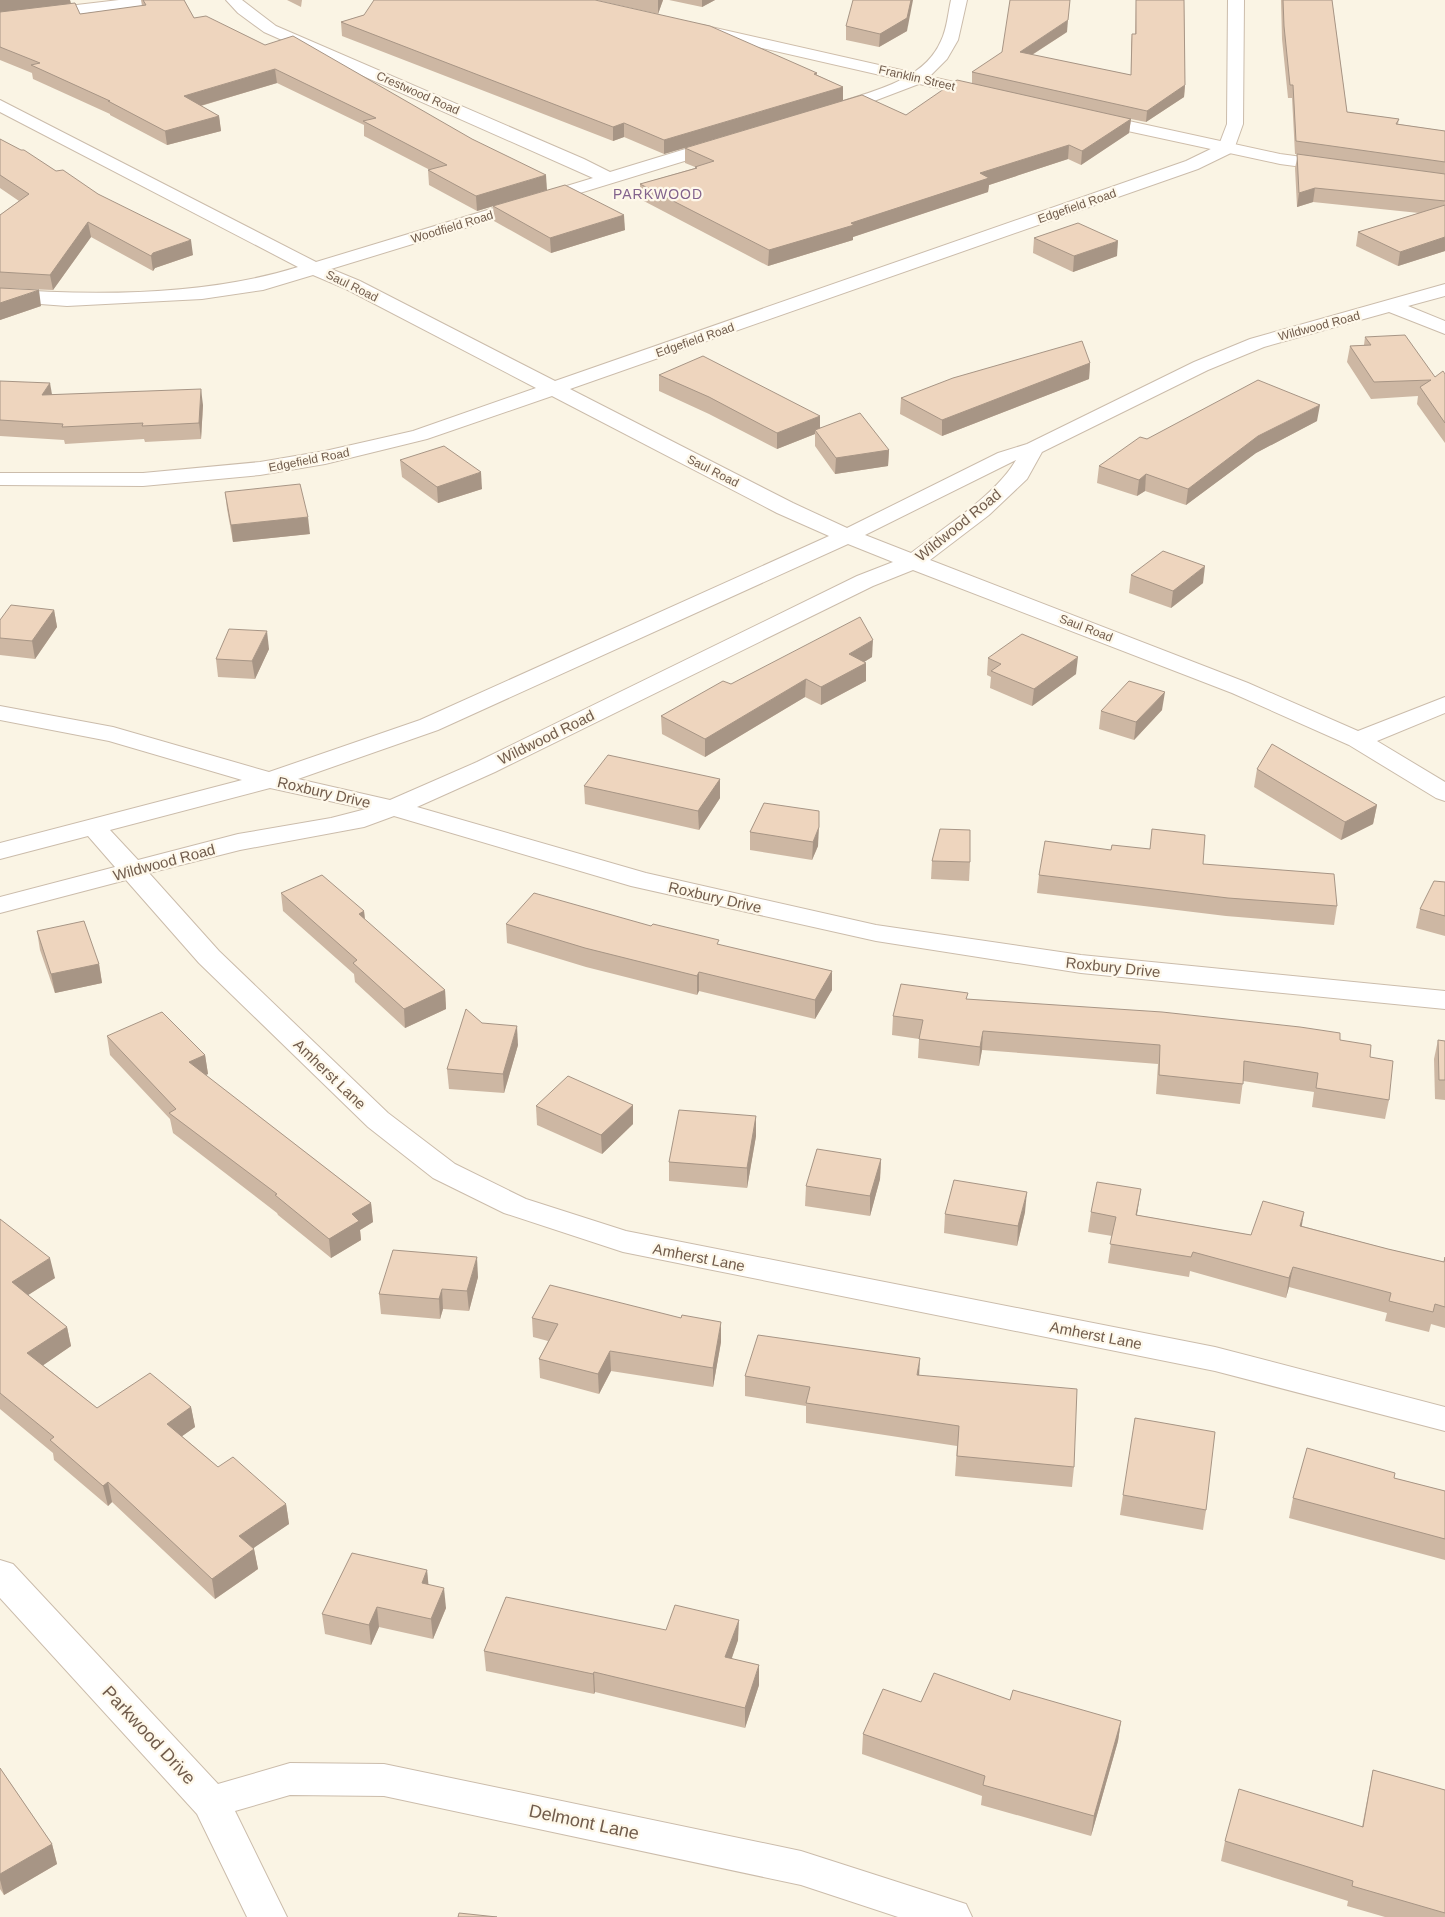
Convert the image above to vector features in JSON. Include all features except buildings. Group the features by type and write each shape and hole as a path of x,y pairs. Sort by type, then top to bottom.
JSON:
{"street":[{"path":"0,19 157,0"},
{"name":"Crestwood Road","path":"234,0 243,10 270,29 578,163 607,178"},
{"path":"813,116 850,105 918,79 941,56 950,40 959,0"},
{"path":"1227,148 1235,124 1236,0"},
{"name":"Franklin Street","path":"684,26 1005,98"},
{"name":"Saul Road","path":"0,105 315,269 353,285 786,508 847,536 1240,688 1358,740 1445,793"},
{"path":"1072,113 1280,159 1348,168"},
{"name":"Woodfield Road","path":"0,295 68,300 202,293 263,284 738,139"},
{"name":"Edgefield Road","path":"0,479 146,480 262,468 364,449 420,435 550,388 605,372 1192,165 1227,148"},
{"name":"Wildwood Road","path":"0,851 270,780 429,725 847,536 1005,457 1034,448 1201,366 1257,343 1445,290"},
{"path":"1391,306 1445,328"},
{"name":"Wildwood Road","path":"0,905 238,842 364,819 486,767 865,581 915,561 1000,492 1019,474 1034,448"},
{"path":"1358,740 1445,704"},
{"name":"Roxbury Drive","path":"0,713 113,734 270,780 393,808 640,880 876,934 1080,964 1445,1000"},
{"name":"Amherst Lane","path":"93,826 208,957 378,1120 444,1171 514,1206 623,1242 1215,1359 1445,1419"},
{"name":"Parkwood Drive","path":"0,1574 211,1802 267,1917"},
{"name":"Delmont Lane","path":"211,1802 290,1779 384,1780 801,1868 952,1917"}],"district":[{"name":"PARKWOOD","path":"658,194"}]}
